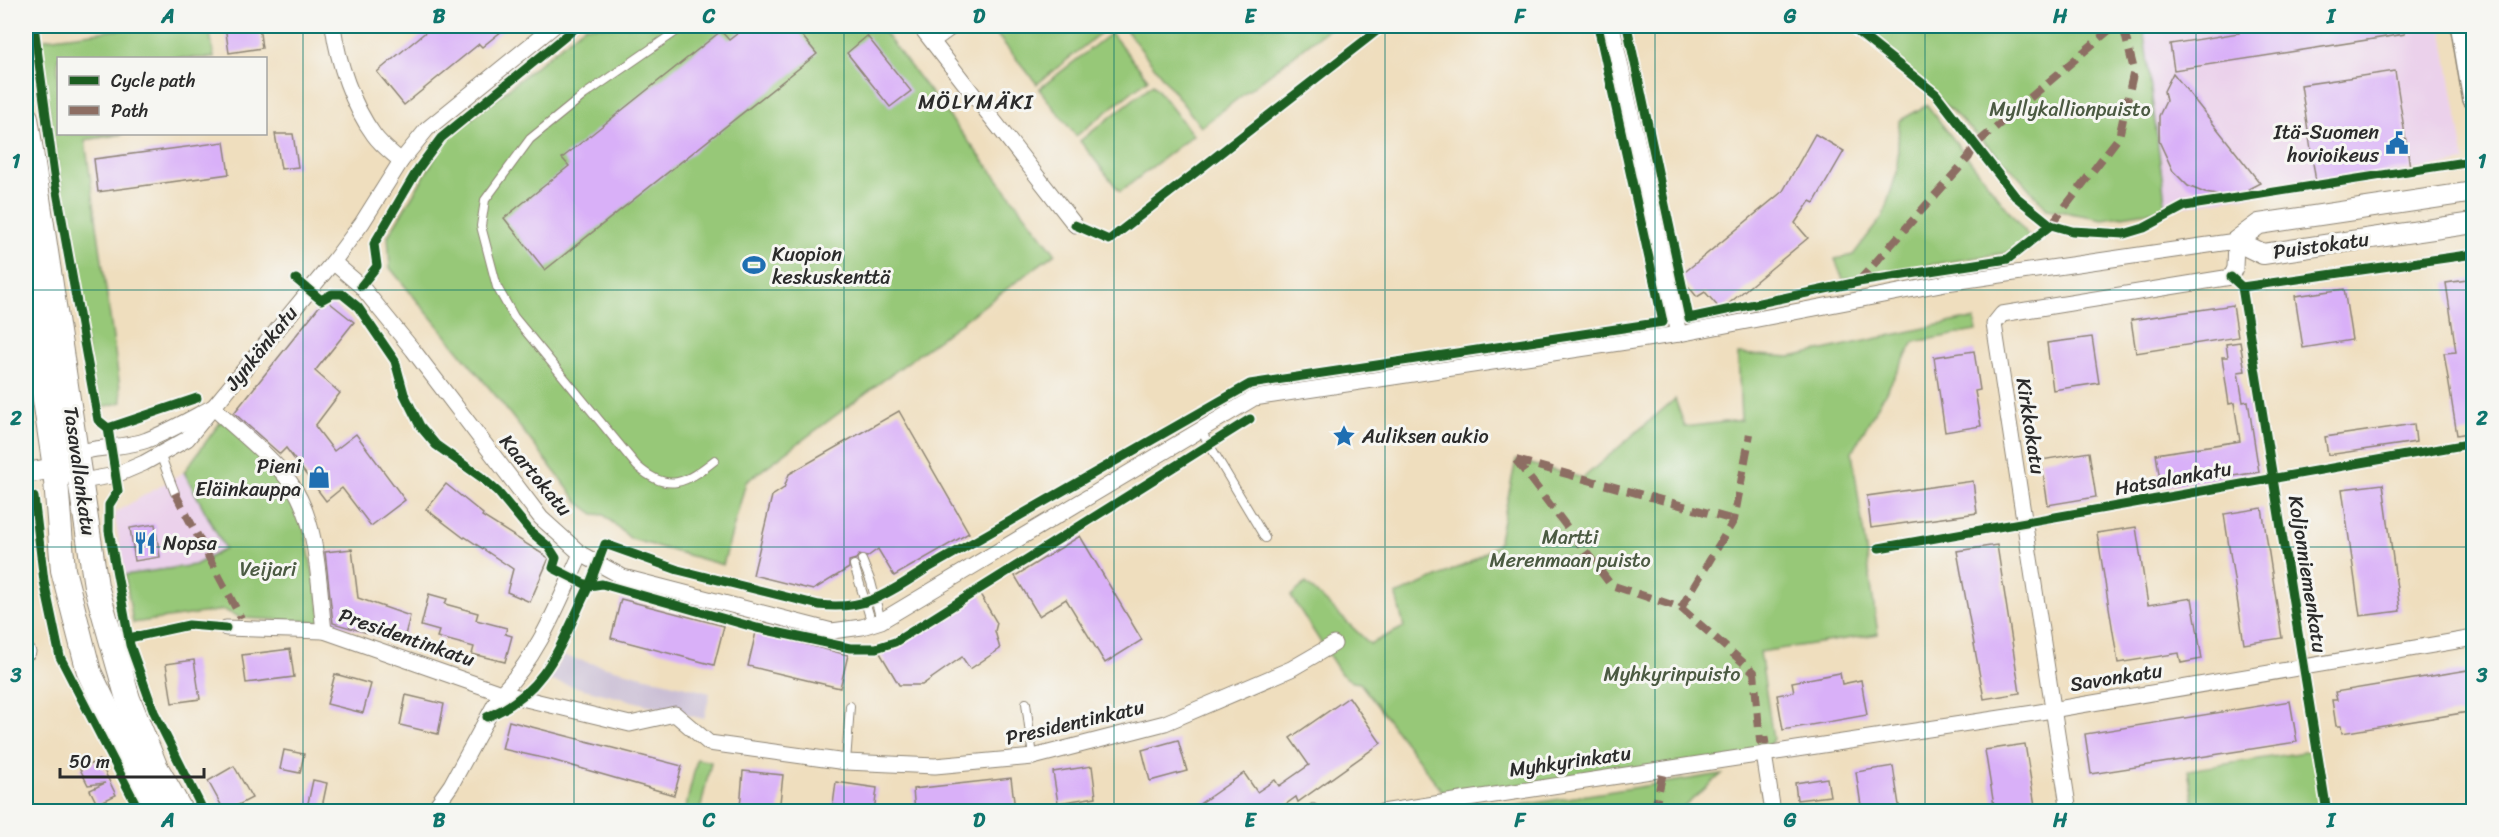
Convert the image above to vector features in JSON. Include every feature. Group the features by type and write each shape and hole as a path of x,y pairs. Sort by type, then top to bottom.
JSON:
{"main road":[{"path":"2462,26 2474,98"},
{"name":"Tasavallankatu","path":"26,118 78,452 96,586 128,699 155,766 181,812"},
{"name":"Tasavallankatu","path":"26,270 55,468 63,570 89,672 157,812"}],"street":[{"path":"333,26 336,50 372,134 401,161"},
{"path":"333,262 362,224 401,161 427,129 554,26"},
{"path":"920,26 1075,225"},
{"path":"1612,26 1679,334 1946,283 2235,241 2235,268 2231,277"},
{"name":"Puistokatu","path":"2235,241 2259,224 2474,192"},
{"name":"Puistokatu","path":"2235,241 2264,254 2474,223"},
{"name":"Kaartokatu","path":"333,262 361,286 413,350 541,518 581,554 623,577 819,629 845,631 877,623 1254,398 1679,334"},
{"name":"Jynkänkatu","path":"82,481 116,474 187,439 333,262"},
{"name":"Kirkkokatu","path":"2069,812 1994,324 2002,314 2231,277"},
{"path":"213,407 289,482 304,509 315,556 324,630"},
{"name":"Jynkänkatu","path":"26,474 55,468 78,452 111,449 146,441 213,407"},
{"path":"55,468 82,481"},
{"path":"432,812 451,785 501,693 518,677 549,622 581,554"},
{"name":"Presidentinkatu","path":"226,628 324,630 501,693 630,724 675,714 709,743 846,762 935,766 1033,757 1165,723 1291,669 1334,644"},
{"name":"Savonkatu","path":"1764,754 2053,710 2474,638"},
{"path":"1764,754 1773,812"},
{"name":"Myhkyrinkatu","path":"1382,812 1764,754"}],"lane":[{"path":"684,26 584,95 530,139 485,200 481,226 497,287 514,317 637,466 652,479 674,483 689,480 715,460"},
{"path":"934,44 959,26"},
{"name":"Koljonniemenkatu","path":"2231,277 2242,287 2275,478 2327,812"},
{"path":"1200,429 1265,538"},
{"name":"Hatsalankatu","path":"1879,548 2474,443"},
{"path":"160,454 174,493"},
{"path":"862,560 871,582 877,623"},
{"path":"854,565 877,623"},
{"path":"1026,703 1033,757"},
{"path":"846,762 850,706"}],"shaded area":[{"path":"2143,26 2442,26 2465,162 2166,209"},
{"path":"184,472 225,549 195,565 125,575 114,513"},
{"path":"563,656 710,693 704,719 548,680"}],"green space":[{"path":"147,26 209,26 214,57 57,57 57,135 118,135 85,140 122,402 96,409 38,40"},
{"name":"Kuopion keskuskenttä","path":"585,26 879,26 1055,253 746,482 723,565 631,539 604,515 594,514 579,503 496,396 390,268 388,236 446,140"},
{"path":"998,26 1109,26 1037,84 993,30"},
{"path":"1123,26 1332,26 1201,127"},
{"name":"Myllykallionpuisto","path":"1863,26 2143,26 2166,209 2103,219 2047,209 2010,167"},
{"path":"1111,33 1148,79 1076,136 1039,89"},
{"path":"1153,84 1193,135 1120,192 1080,141"},
{"name":"Myllykallionpuisto","path":"1927,105 2030,238 2011,252 1843,279 1835,259 1853,255 1883,216 1897,172 1899,121"},
{"path":"1962,320 1975,320 1976,331 1914,342 1852,452 1878,634 1760,652 1773,739 1764,754 1449,800 1360,683 1353,682 1341,674 1291,596 1306,583 1370,644 1404,627 1396,595 1469,563 1498,544 1516,460 1583,478 1675,399 1685,427 1741,420 1738,354 1791,357"},
{"name":"Veijari","path":"224,417 297,494 323,622 241,618 224,610 133,623 125,575 195,565 225,549 184,472"},
{"path":"2317,750 2327,811 2195,811 2188,770"},
{"path":"697,759 711,762 700,811 685,811"},
{"path":"1722,774 1679,811 1484,811"}],"building":[{"path":"225,26 259,26 262,48 229,53"},
{"path":"433,26 508,26 482,47 479,44 404,105 377,72"},
{"path":"747,26 794,26 817,54 545,270 504,218 569,166 562,158 721,31 729,40"},
{"path":"2238,26 2404,26 2405,34 2174,70 2170,44 2239,33"},
{"path":"867,36 911,91 890,107 847,53"},
{"path":"2395,71 2410,167 2316,182 2301,85"},
{"path":"2173,73 2260,183 2237,195 2222,196 2205,193 2188,186 2173,171 2159,141 2159,116 2166,101 2164,91"},
{"path":"275,134 293,134 298,167 281,169"},
{"path":"1815,134 1844,151 1814,203 1810,201 1795,223 1808,238 1721,310 1705,292 1697,297 1680,276 1783,191"},
{"path":"224,142 229,174 98,192 94,159"},
{"path":"2474,279 2474,432 2457,435 2444,353 2456,352 2446,283"},
{"path":"2344,289 2352,340 2303,348 2295,296"},
{"path":"325,299 354,322 315,371 340,393 315,426 334,451 356,434 405,500 371,526 342,488 326,501 286,448 280,454 234,413"},
{"path":"2233,305 2238,337 2136,353 2131,320"},
{"path":"2092,337 2099,383 2053,390 2047,343"},
{"path":"2240,342 2245,371 2238,372 2243,402 2248,401 2259,472 2161,487 2156,454 2240,441 2234,403 2229,404 2222,357 2228,357 2226,344"},
{"path":"1974,351 1980,390 1975,391 1981,426 1945,432 1934,357"},
{"path":"899,411 969,533 894,576 878,549 867,557 859,555 856,559 849,561 849,568 813,590 753,575 772,496 784,488 789,474"},
{"path":"2414,424 2416,442 2328,455 2325,437"},
{"path":"2089,452 2096,497 2048,505 2041,460"},
{"path":"1973,481 1977,513 1871,528 1867,496"},
{"path":"446,484 483,514 482,516 549,558 530,602 507,592 513,569 464,538 426,509"},
{"path":"2383,484 2400,611 2360,616 2342,489"},
{"path":"2262,508 2282,638 2244,644 2224,514"},
{"name":"Nopsa","path":"155,524 160,557 135,561 130,528"},
{"path":"2136,527 2148,605 2192,598 2202,659 2181,663 2179,653 2118,663 2097,533"},
{"path":"1080,536 1142,640 1105,663 1066,599 1039,616 1015,576"},
{"path":"1997,545 2020,693 1984,699 1957,551"},
{"path":"352,549 358,598 410,616 403,643 333,623 325,552"},
{"path":"429,594 447,599 445,604 478,613 476,620 507,628 505,634 512,636 505,662 472,654 474,647 437,637 439,631 421,626"},
{"path":"980,594 997,623 995,631 1000,649 970,669 962,657 922,685 899,685 880,653"},
{"path":"621,599 724,626 714,665 611,638"},
{"path":"756,632 848,655 840,688 748,666"},
{"path":"290,649 294,677 246,683 242,655"},
{"path":"194,660 200,699 172,703 166,664"},
{"path":"2474,669 2474,711 2342,733 2341,726 2336,726 2332,700 2337,700 2335,692"},
{"path":"1840,673 1842,684 1861,680 1867,715 1783,730 1777,695 1794,692 1792,682"},
{"path":"335,674 371,684 363,713 327,704"},
{"path":"406,695 444,704 438,734 400,725"},
{"path":"1349,697 1381,743 1298,802 1296,797 1275,812 1188,812 1244,773 1257,792 1275,780 1279,786 1309,765 1290,738"},
{"path":"2290,701 2297,742 2091,774 2085,734"},
{"path":"509,721 682,766 674,795 552,760 502,749"},
{"path":"1178,740 1187,771 1150,781 1142,750"},
{"path":"2025,744 2036,812 1995,812 1985,750"},
{"path":"284,750 304,754 300,773 280,769"},
{"path":"99,760 116,795 97,804 90,790 105,783 88,785 80,769"},
{"path":"234,766 252,798 225,812 208,781"},
{"path":"1092,766 1096,797 1058,803 1053,772"},
{"path":"1893,766 1900,812 1862,812 1856,772"},
{"path":"743,771 783,775 779,812 740,808"},
{"path":"1011,778 1015,809 991,812 915,812 913,789"},
{"path":"1827,778 1830,796 1797,800 1795,783"},
{"path":"313,780 327,783 321,812 306,812"},
{"path":"836,782 877,788 874,812 839,812 839,806 833,805"}],"marked path":[{"path":"1858,282 1969,157 1975,145 2114,26"},
{"path":"2051,225 2119,137 2134,70 2123,26"},
{"path":"1681,608 1734,520 1750,434"},
{"path":"1516,460 1611,585 1681,608 1754,672 1760,741 1773,739"},
{"path":"1516,460 1734,520"},
{"path":"175,493 241,618"},
{"path":"1654,812 1664,768"},
{"path":"1524,812 1525,805"}],"cycle path":[{"path":"34,26 54,175 98,420 108,428 118,491 109,505 109,531 130,645 154,712 204,812"},
{"path":"361,286 377,266 374,244 418,169 441,138 578,26"},
{"path":"1075,225 1109,240 1383,26"},
{"path":"296,279 321,300 332,294 342,294 358,307 395,361 404,394 420,426 436,445 498,492 531,532 549,547 556,558 553,568 589,586 605,544 678,570 819,605 851,605 889,592 1250,384 1663,322 1598,26"},
{"path":"1627,26 1689,318 1858,282 2008,259 2051,225"},
{"path":"1850,26 1936,94 2015,196 2051,225 2072,231 2124,234 2144,228 2185,206 2465,162"},
{"path":"2242,287 2474,254"},
{"path":"2231,277 2242,287 2327,812"},
{"path":"108,428 197,398"},
{"path":"487,717 525,694 539,679 561,645 589,586 602,584 757,628 850,648 876,648 895,642 1250,419"},
{"path":"1879,548 2474,443"},
{"path":"26,494 34,497 44,581 60,657 140,812"},
{"path":"129,638 189,625 226,628"}],"place":[{"name":"Itä-Suomen hovioikeus","path":"2397,143"},
{"name":"Kuopion keskuskenttä","path":"754,265"},
{"name":"Auliksen aukio","path":"1344,436"},
{"name":"Pieni Eläinkauppa","path":"319,477"},
{"name":"Nopsa","path":"145,543"}],"district":[{"name":"MÖLYMÄKI","path":"976,102"}],"park label":[{"name":"Martti Merenmaan puisto","path":"1570,548"},
{"name":"Myhkyrinpuisto","path":"1672,674"}]}
